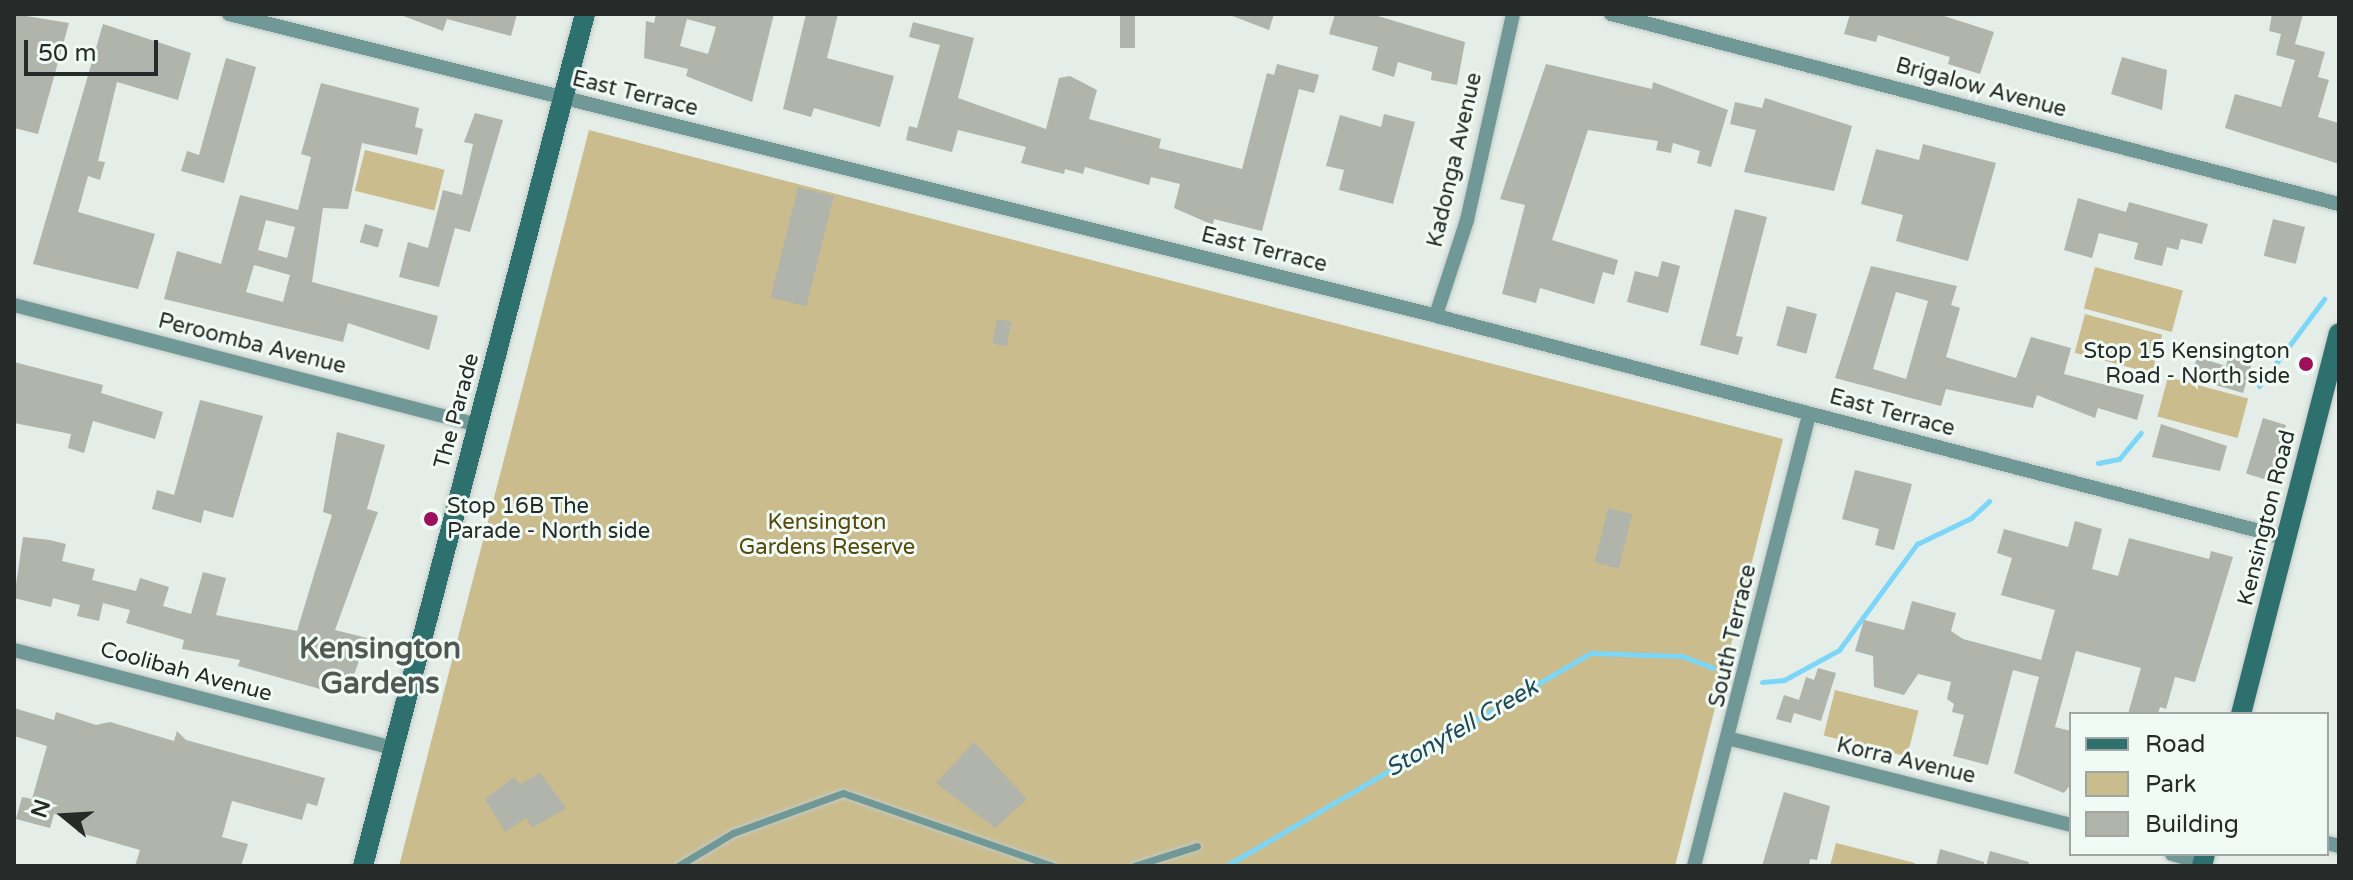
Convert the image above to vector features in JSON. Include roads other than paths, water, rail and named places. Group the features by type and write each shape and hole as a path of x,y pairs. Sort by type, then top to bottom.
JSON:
{"main road":[{"name":"The Parade","path":"363,866 585,14"},
{"name":"Kensington Road","path":"2242,712 2339,333"}],"street":[{"name":"East Terrace","path":"229,14 1436,315 2286,538"},
{"name":"Kadonga Avenue","path":"1436,315 1467,220 1513,14"},
{"name":"Brigalow Avenue","path":"1611,14 2339,204"},
{"name":"Peroomba Avenue","path":"14,305 478,425"},
{"name":"South Terrace","path":"1694,866 1731,739 1809,414"},
{"name":"Coolibah Avenue","path":"14,650 393,748"},
{"name":"Korra Avenue","path":"1731,739 2069,824"},
{"path":"2181,856 2203,861"}],"lane":[{"path":"678,866 733,833 843,793 1053,866"},
{"path":"1134,866 1197,846"}],"waterway":[{"name":"Stonyfell Creek","path":"2259,386 2324,299"},
{"name":"Stonyfell Creek","path":"2098,463 2119,459 2141,433"},
{"name":"Stonyfell Creek","path":"1762,682 1784,680 1839,650 1917,544 1971,518 1989,501"},
{"name":"Stonyfell Creek","path":"1226,866 1591,653 1682,656 1713,668"}],"place":[{"name":"Stop 15 Kensington Road - North side","path":"2306,364"},
{"name":"Stop 16B The Parade - North side","path":"431,519"}],"district":[{"name":"Kensington Gardens","path":"380,666"}],"park label":[{"name":"Kensington Gardens Reserve","path":"827,534"}]}
